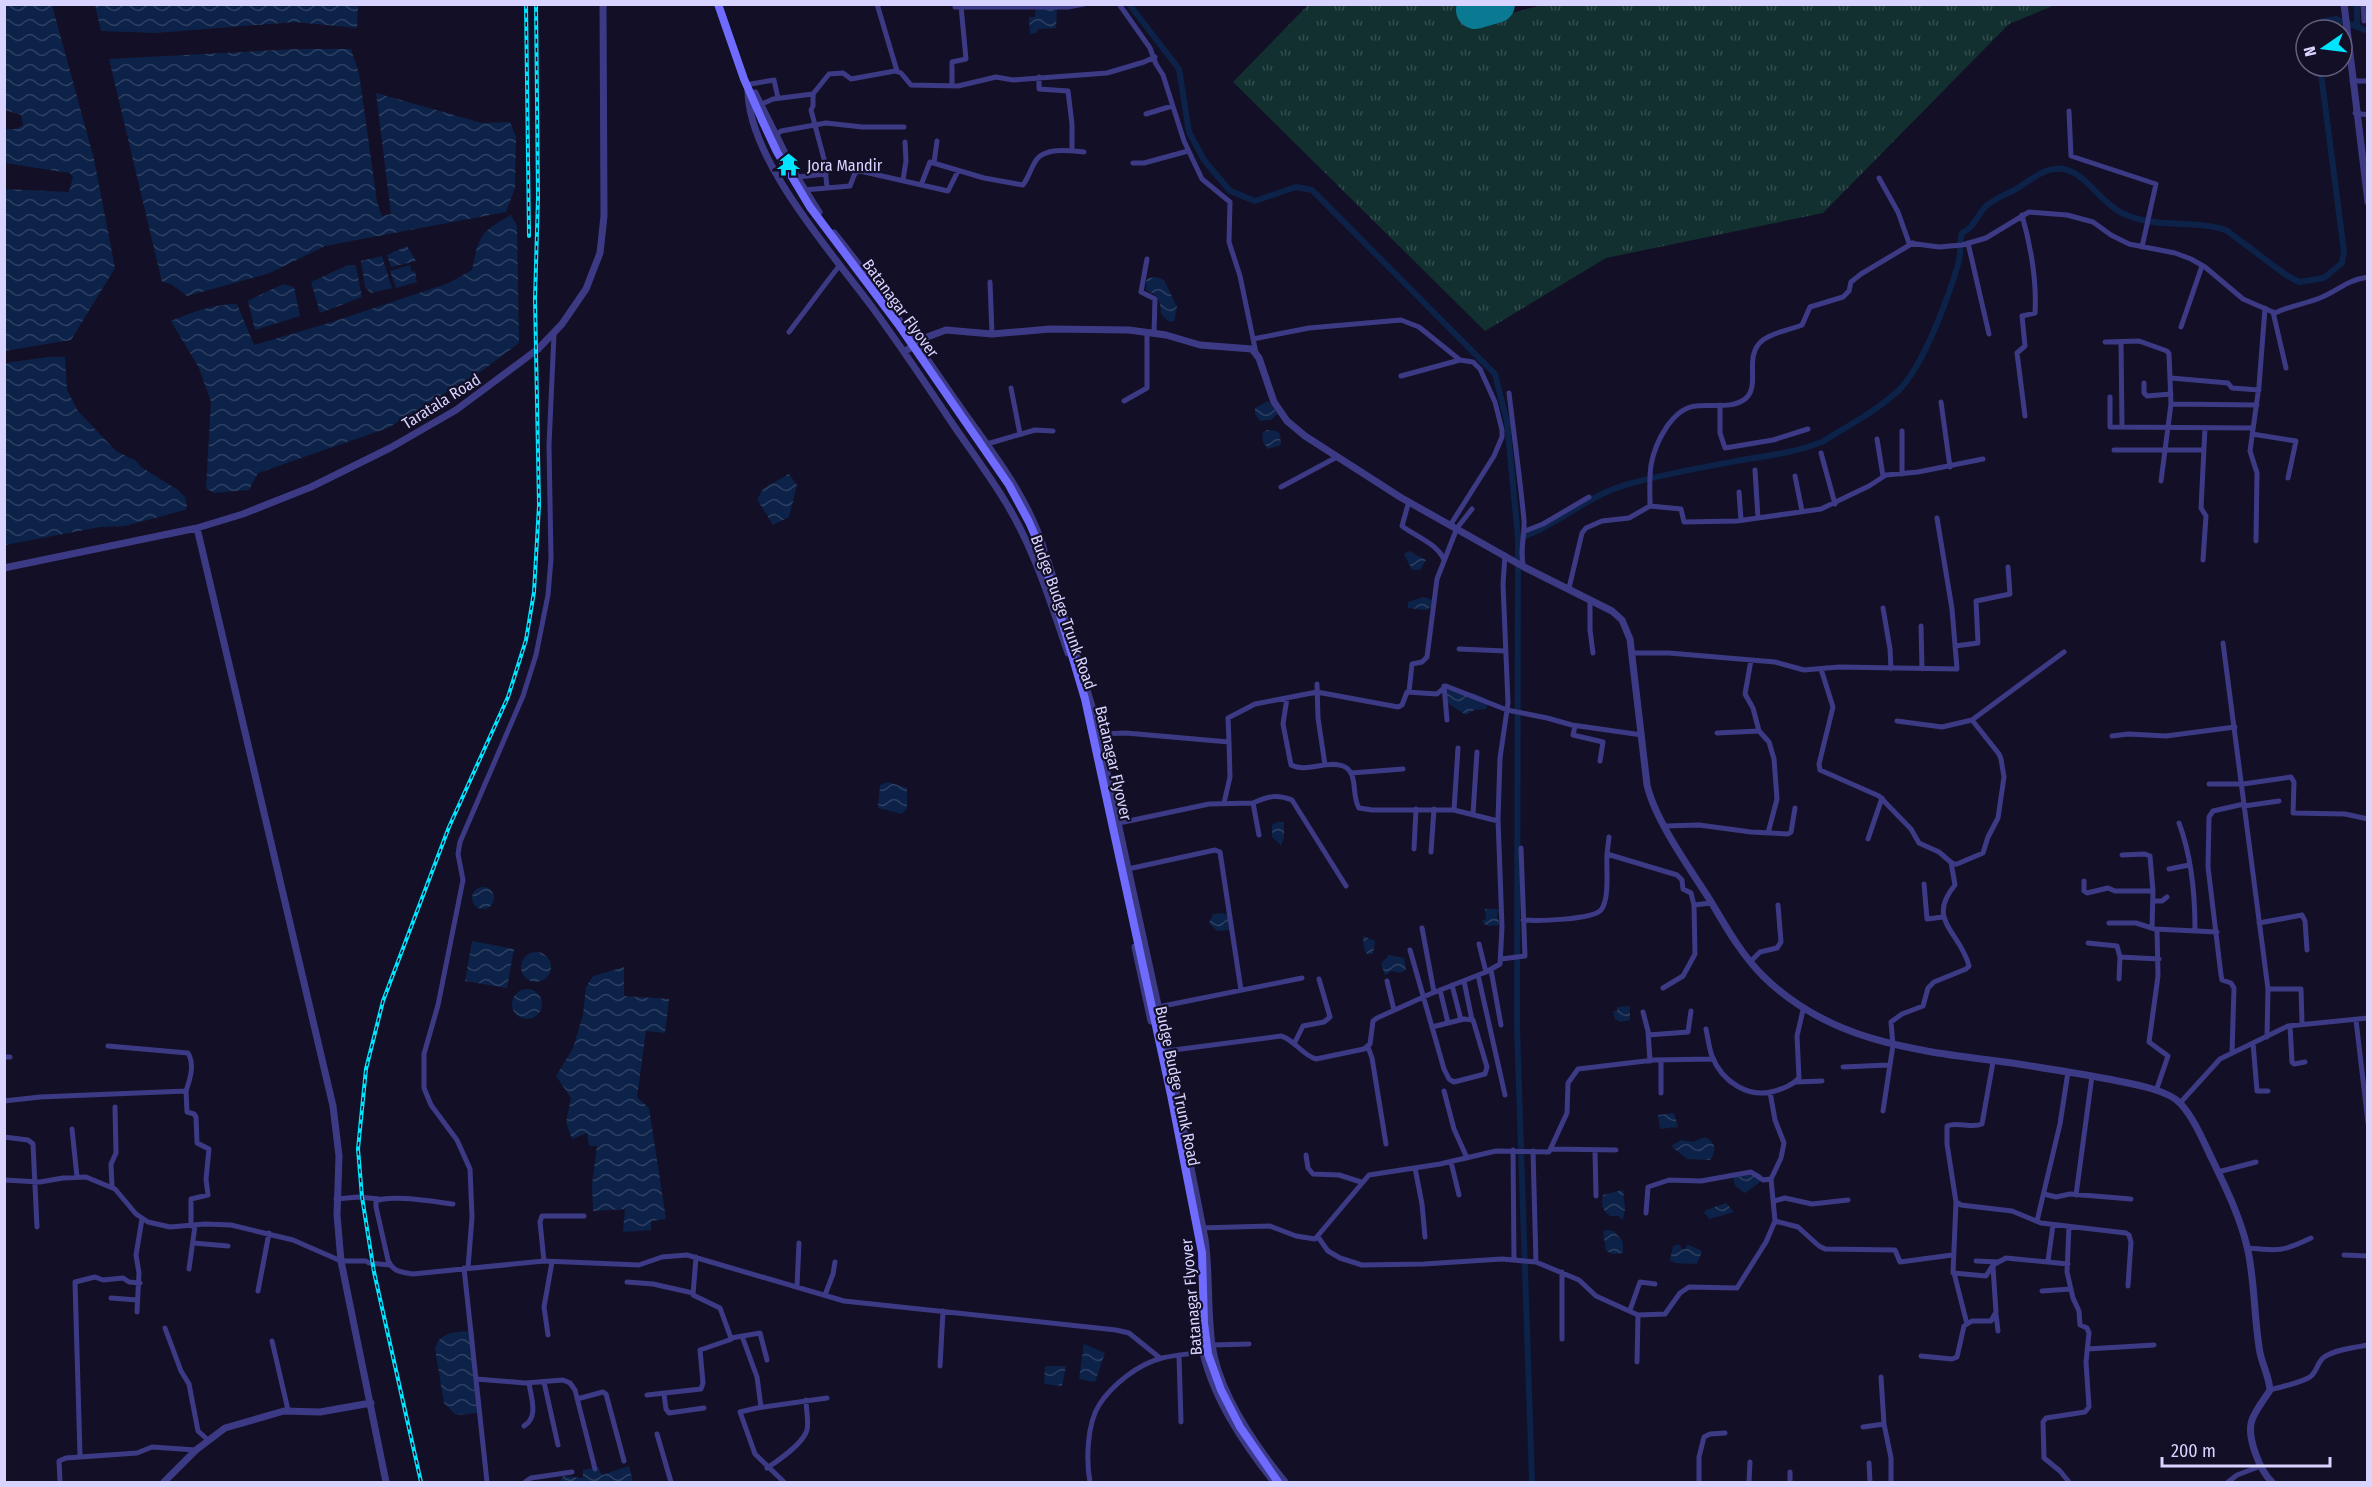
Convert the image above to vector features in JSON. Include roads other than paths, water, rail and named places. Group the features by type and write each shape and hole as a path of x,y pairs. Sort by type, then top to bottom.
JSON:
{"main road":[{"name":"Batanagar Flyover","path":"720,4 760,117 777,152 810,207 898,324 1009,484 1040,547 1085,699 1172,1095 1202,1253 1204,1323 1208,1354 1215,1376 1240,1427 1276,1482"}],"street":[{"name":"Taratala Road","path":"4,568 197,528 243,514 311,487 390,448 482,392 530,357 554,334 586,289 596,265 603,235 603,4"},
{"path":"877,4 897,71 911,85 969,85 996,77 1013,80 1107,73 1144,63 1155,57"},
{"path":"952,86 952,62 966,59 958,6 1084,4"},
{"path":"1119,4 1155,57 1188,151 1202,179 1230,202 1229,242 1240,276 1256,353 1271,395 1280,412 1294,429 1409,501 1523,566 1612,611 1622,620 1632,653 1649,793 1665,826 1711,903 1750,962 1803,1010 1850,1032 1893,1045 2092,1076 2156,1091 2180,1103 2195,1125 2229,1194 2247,1248 2260,1350 2270,1390"},
{"path":"2344,4 2367,202"},
{"path":"2363,4 2364,21"},
{"path":"827,187 811,111 813,94 830,74 843,73 851,79 897,71"},
{"path":"1039,77 1039,89 1068,92 1072,124 1072,151"},
{"path":"751,89 774,80 778,98"},
{"path":"2352,81 2367,81"},
{"name":"Budge Budge Trunk Road","path":"751,89 762,104 804,190 917,343 987,444 1018,490 1038,531 1081,664 1119,823 1168,1051 1203,1228 1209,1268 1212,1344 1220,1374 1249,1432 1285,1482"},
{"name":"Budge Budge Trunk Road","path":"751,89 750,113 768,157 802,215 904,352 1016,518 1061,633 1082,700 1116,848 1194,1228 1198,1254 1203,1352 1214,1387 1235,1427 1254,1457 1276,1482"},
{"path":"762,104 778,98 813,94"},
{"path":"1146,114 1172,106"},
{"path":"2069,111 2071,156 2156,184 2142,247"},
{"path":"2355,113 2367,115"},
{"path":"776,136 781,131 831,123 862,127 904,127"},
{"path":"934,163 937,141"},
{"path":"903,180 906,161 905,142"},
{"path":"921,185 930,162 990,180 1023,185 1037,159 1041,156 1060,151 1084,152"},
{"path":"1132,163 1144,163 1188,151"},
{"path":"804,190 850,186 858,171 948,191 958,171"},
{"path":"797,177 826,174"},
{"path":"1879,178 1898,212 1906,241 1913,243 1955,246 1965,244 1986,238 2029,212 2041,211 2086,219 2128,244 2175,253 2202,266 2243,299 2273,312 2321,298 2349,281 2367,277"},
{"path":"2022,215 2032,255 2035,303 2034,314 2022,316 2025,346 2017,353 2025,416"},
{"path":"1650,506 1650,476 1657,447 1665,430 1679,412 1690,406 1739,403 1748,397 1752,383 1752,354 1763,340 1802,325 1810,307 1842,297 1849,291 1851,282 1861,274 1913,243"},
{"path":"1965,244 1989,334"},
{"path":"1124,401 1147,388 1155,299 1141,292 1148,259"},
{"path":"789,332 839,266"},
{"path":"2181,327 2202,266"},
{"path":"990,282 992,334"},
{"path":"2256,541 2257,473 2250,451 2259,390 2265,308"},
{"path":"2273,312 2286,368"},
{"path":"1253,339 1309,328 1401,320 1419,327 1460,360"},
{"path":"904,352 932,335 946,330 992,334 1050,329 1151,332 1200,345 1244,347 1256,353"},
{"path":"487,1482 466,1268 472,1217 470,1169 457,1140 427,1097 424,1088 424,1054 438,1005 461,889 463,873 458,854 460,842 523,696 536,655 548,595 551,559 549,446 554,334"},
{"path":"2105,342 2139,341 2167,351 2169,354 2171,404 2161,481"},
{"path":"2121,342 2122,427"},
{"path":"1224,803 1230,777 1228,718 1255,704 1317,692 1398,707 1402,705 1408,692 1412,664 1422,662 1427,657 1437,579 1454,526 1494,456 1502,430 1484,376 1473,362 1460,360 1401,376"},
{"path":"2171,378 2228,382 2232,388 2259,390"},
{"path":"2144,383 2144,393 2147,396 2171,394"},
{"path":"1011,388 1020,434"},
{"path":"1509,393 1525,532 1523,566"},
{"path":"2110,397 2110,426 2253,431 2296,441 2288,478"},
{"path":"1941,402 1950,467"},
{"path":"2171,404 2256,405"},
{"path":"1720,405 1720,434 1725,448 1773,440 1808,429"},
{"path":"2203,560 2206,516 2201,508 2205,428"},
{"path":"987,444 1035,430 1053,431"},
{"path":"1902,431 1902,474"},
{"path":"1877,439 1883,476"},
{"path":"2114,450 2203,450"},
{"path":"1821,453 1835,504"},
{"path":"1281,487 1337,457"},
{"path":"1569,588 1580,538 1586,528 1606,520 1629,518 1650,506 1681,508 1684,522 1758,518 1835,504 1883,476 1950,467 1983,459"},
{"path":"1755,470 1758,518"},
{"path":"1795,476 1802,511"},
{"path":"1739,492 1741,520"},
{"path":"1525,532 1589,497"},
{"path":"1409,501 1401,522 1402,526 1430,543 1444,560"},
{"path":"1454,526 1472,508"},
{"path":"1632,653 1669,653 1775,662 1798,670 1839,667 1957,669 1953,609 1936,518"},
{"path":"197,528 333,1106 339,1156 336,1199 341,1261 386,1482"},
{"path":"1158,1053 1281,1036 1316,1059 1368,1047 1372,1040 1373,1022 1434,992 1489,971 1504,959 1498,821 1500,758 1508,710 1503,574 1507,556"},
{"path":"1955,646 1978,643 1976,601 2010,594 2008,567"},
{"path":"1590,599 1589,625 1593,653"},
{"path":"1882,608 1890,649 1891,669"},
{"path":"1921,626 1923,669"},
{"path":"2223,643 2268,989 2266,1037"},
{"path":"1459,649 1505,651"},
{"path":"1897,721 1942,726 1972,720 2064,651"},
{"path":"1751,660 1745,694 1753,708 1759,731 1769,742 1774,759 1776,799 1768,833"},
{"path":"1821,669 1833,707 1819,764 1820,770 1875,793 1911,829 1919,843 1957,864 1983,853 1998,818 2004,777 2001,759 1972,720"},
{"path":"1317,684 1325,765"},
{"path":"1408,692 1437,694 1444,686"},
{"path":"1444,686 1508,710 1575,726 1642,735"},
{"path":"1444,686 1447,720"},
{"path":"1287,698 1283,724 1291,765 1300,768 1341,765 1351,773 1355,800 1359,808 1454,810 1498,821"},
{"path":"1575,726 1574,735 1603,742 1600,761"},
{"path":"2112,736 2128,734 2166,736 2235,727"},
{"path":"1717,733 1759,731"},
{"path":"1098,734 1126,733 1229,742"},
{"path":"1454,810 1454,781 1458,748"},
{"path":"1473,814 1477,752"},
{"path":"1351,773 1403,769"},
{"path":"2209,784 2243,784 2291,777 2294,782 2294,813 2345,814 2367,819"},
{"path":"1119,823 1209,804 1253,803 1265,797 1279,795 1292,800 1347,886"},
{"path":"1868,839 1882,798"},
{"path":"2232,1053 2234,988 2231,983 2222,980 2208,867 2209,817 2213,811 2279,801"},
{"path":"1253,803 1259,835"},
{"path":"1665,826 1699,825 1789,834 1795,808"},
{"path":"1414,849 1416,809"},
{"path":"1431,852 1434,809"},
{"path":"2179,823 2184,835 2195,903 2195,929"},
{"path":"1523,920 1542,921 1590,916 1600,910 1605,900 1608,837"},
{"path":"1504,959 1525,956 1521,848"},
{"path":"1128,869 1215,850 1220,852 1228,921 1241,990"},
{"path":"1606,854 1677,875 1682,880 1683,889 1691,893 1694,905 1695,954 1683,976 1663,988"},
{"path":"2122,855 2145,854 2150,856 2159,959 2149,1042 2167,1054 2168,1058 2156,1091"},
{"path":"1883,1111 1888,1065 1893,1045 1890,1026 1894,1019 1923,1006 1928,988 1934,982 1969,966 1943,917 1942,910 1948,894 1955,885 1951,862"},
{"path":"2169,868 2189,865"},
{"path":"2084,881 2084,891 2087,893 2109,888 2115,891 2153,891"},
{"path":"1924,884 1927,919 1943,917"},
{"path":"2153,901 2162,901 2167,897"},
{"path":"1694,905 1711,903"},
{"path":"1750,962 1761,952 1780,945 1782,939 1779,904"},
{"path":"2259,923 2302,915 2305,921 2307,950"},
{"path":"2109,924 2136,923 2155,928 2217,932"},
{"path":"1422,928 1434,992"},
{"path":"2088,943 2117,946 2120,957 2119,979"},
{"path":"1479,944 1489,971 1501,1025"},
{"path":"1410,950 1446,1076 1454,1082 1482,1076 1487,1070 1476,1025 1472,1020 1464,981"},
{"path":"2120,957 2159,959"},
{"path":"1478,975 1505,1095"},
{"path":"1158,1007 1302,978"},
{"path":"1294,1044 1303,1026 1323,1022 1330,1017 1319,979"},
{"path":"1387,981 1394,1010"},
{"path":"1452,985 1461,1020"},
{"path":"2268,989 2301,989 2302,1023"},
{"path":"1440,990 1448,1023"},
{"path":"1796,1082 1800,1073 1797,1036 1803,1010"},
{"path":"1648,1035 1688,1032 1691,1011"},
{"path":"1642,1012 1648,1035 1650,1061"},
{"path":"2180,1103 2214,1063 2290,1026 2367,1018"},
{"path":"1432,1027 1461,1020 1472,1020"},
{"path":"2356,1020 2366,1092 2367,1123"},
{"path":"2290,1026 2292,1062 2294,1064 2305,1062"},
{"path":"1706,1029 1713,1059 1731,1082 1744,1090 1753,1093 1770,1092 1796,1082 1822,1081"},
{"path":"2253,1043 2258,1091 2268,1091"},
{"path":"108,1046 188,1053 192,1060 186,1091 187,1112 195,1114 197,1143 209,1149 206,1179 208,1195 191,1198 189,1203 193,1226 189,1269"},
{"path":"1368,1047 1372,1058 1386,1144"},
{"path":"1552,1149 1567,1113 1568,1083 1574,1072 1583,1068 1650,1061 1713,1059"},
{"path":"1661,1060 1661,1093"},
{"path":"1967,1324 1952,1272 1956,1202 1947,1144 1947,1126 1982,1124 1993,1062"},
{"path":"1843,1067 1888,1065"},
{"path":"2037,1221 2060,1124 2068,1072"},
{"path":"2076,1195 2092,1076"},
{"path":"4,1101 40,1097 186,1091"},
{"path":"1444,1091 1454,1129 1467,1158"},
{"path":"1318,1237 1328,1251 1340,1258 1362,1264 1515,1259 1534,1262 1580,1280 1596,1296 1630,1310 1638,1316 1665,1314 1680,1293 1689,1287 1737,1288 1766,1242 1775,1221 1771,1179 1781,1158 1784,1143 1775,1120 1770,1092"},
{"path":"112,1187 111,1164 116,1153 115,1107"},
{"path":"72,1129 77,1177"},
{"path":"4,1137 28,1140 33,1144 37,1227"},
{"path":"1515,1150 1515,1259"},
{"path":"1532,1150 1534,1262"},
{"path":"1194,1228 1261,1225 1310,1239 1318,1237 1369,1175 1450,1162 1496,1151 1616,1150"},
{"path":"1595,1151 1596,1196"},
{"path":"1306,1155 1308,1168 1313,1174 1339,1175 1361,1182"},
{"path":"2218,1172 2256,1161"},
{"path":"1450,1162 1459,1195"},
{"path":"1415,1168 1425,1237"},
{"path":"1646,1213 1648,1187 1666,1180 1701,1181 1751,1172 1763,1180 1771,1179"},
{"path":"4,1180 35,1182 86,1178 112,1187 141,1219 156,1225 170,1227 219,1224 293,1239 341,1261 366,1261 390,1265"},
{"path":"2044,1194 2056,1197 2076,1195 2131,1199"},
{"path":"336,1199 358,1197 417,1199 453,1204"},
{"path":"1774,1201 1785,1198 1812,1204 1848,1200"},
{"path":"379,1199 376,1207 390,1265 396,1271 412,1274 544,1261 639,1265 668,1256 687,1255 854,1303 1116,1330 1129,1333 1160,1358"},
{"path":"1956,1202 1961,1205 2012,1211 2053,1225 2129,1235 2131,1242 2128,1286"},
{"path":"544,1261 540,1222 542,1216 584,1216"},
{"path":"137,1312 140,1284 136,1255 141,1219"},
{"path":"1775,1221 1797,1227 1819,1246 1833,1250 1864,1248 1895,1250 1900,1262 1952,1255"},
{"path":"2048,1261 2053,1225"},
{"path":"2067,1482 2060,1471 2044,1458 2043,1422 2046,1418 2088,1410 2089,1331 2080,1325 2079,1311 2070,1289 2069,1226"},
{"path":"258,1291 269,1233"},
{"path":"2247,1248 2279,1251 2289,1249 2311,1238"},
{"path":"193,1243 228,1246"},
{"path":"797,1287 799,1243"},
{"path":"2344,1255 2367,1256"},
{"path":"696,1257 694,1297 720,1308 732,1339"},
{"path":"1976,1261 1996,1263 2009,1258 2068,1264"},
{"path":"548,1335 543,1307 552,1262"},
{"path":"825,1295 835,1262"},
{"path":"1954,1273 1986,1276 1996,1263"},
{"path":"1996,1263 1998,1331"},
{"path":"1562,1272 1562,1339"},
{"path":"80,1455 75,1282 95,1277 103,1280 123,1278 140,1284"},
{"path":"627,1281 693,1293"},
{"path":"1630,1310 1639,1283 1642,1281 1655,1284"},
{"path":"2042,1290 2070,1289"},
{"path":"111,1298 137,1300"},
{"path":"940,1366 943,1311"},
{"path":"1921,1356 1952,1359 1957,1357 1964,1326 1972,1321 1991,1321 1996,1312"},
{"path":"1637,1362 1638,1316"},
{"path":"165,1328 181,1371 189,1384 198,1431 208,1440"},
{"path":"647,1395 701,1389 703,1383 700,1350 742,1336 760,1333 767,1360"},
{"path":"742,1336 757,1377 761,1407"},
{"path":"272,1341 288,1410"},
{"path":"1212,1344 1249,1344"},
{"path":"2087,1349 2154,1345"},
{"path":"2272,1482 2261,1466 2253,1444 2251,1424 2270,1390 2312,1375 2326,1357 2356,1345 2367,1345"},
{"path":"1090,1482 1087,1457 1098,1406 1126,1377 1140,1367 1160,1358 1203,1352"},
{"path":"1179,1356 1181,1422"},
{"path":"1881,1377 1884,1424 1891,1458 1891,1482"},
{"path":"476,1379 529,1383 567,1381 573,1386 595,1469"},
{"path":"544,1382 558,1445"},
{"path":"524,1426 533,1416 529,1383"},
{"path":"577,1399 603,1392 606,1394 624,1461"},
{"path":"664,1394 666,1409 669,1413 704,1408"},
{"path":"784,1482 755,1454 740,1414 743,1410 827,1398"},
{"path":"767,1468 789,1453 805,1434 806,1400"},
{"path":"164,1482 196,1450 225,1428 288,1410 320,1412 371,1404"},
{"path":"1863,1427 1884,1424"},
{"path":"1699,1482 1699,1457 1704,1437 1710,1434 1725,1433"},
{"path":"657,1434 671,1482"},
{"path":"60,1482 59,1461 80,1455 137,1453 152,1447 196,1450"},
{"path":"1749,1482 1750,1462"},
{"path":"1869,1463 1870,1482"},
{"path":"2228,1482 2237,1475 2261,1466"},
{"path":"525,1482 531,1478 572,1472"},
{"path":"1790,1472 1790,1482"}],"water":[{"path":"5,4 52,5 94,159 115,268 71,340 5,351 5,189 69,192 73,177 70,173 5,163 5,129 16,129 23,125 21,115 5,110"},
{"path":"95,4 358,5 357,28 295,22 156,33 101,31"},
{"path":"1036,6 1057,7 1056,28 1038,29 1037,33 1030,34 1029,17 1035,17"},
{"path":"297,49 351,49 359,73 377,202 382,216 391,214 376,93 482,123 510,122 516,137 515,188 506,212 325,246 270,273 187,296 171,284 162,282 109,59"},
{"path":"511,215 517,226 519,343 483,370 388,428 258,473 249,490 214,493 206,488 211,402 199,368 171,321 203,309 237,304 254,345 332,322 449,283 472,270 482,236"},
{"path":"407,246 416,261 391,267 387,255"},
{"path":"382,256 392,288 371,293 365,287 361,261"},
{"path":"348,265 356,266 362,297 320,313 311,282"},
{"path":"410,265 412,272 415,271 417,282 396,288 390,271"},
{"path":"1157,277 1164,280 1177,307 1174,322 1168,321 1161,314 1158,299 1146,290 1148,278"},
{"path":"283,284 294,287 300,316 255,330 248,301"},
{"path":"65,357 67,390 78,411 116,451 136,461 141,467 178,490 185,497 187,506 185,510 125,526 100,527 5,545 5,363"},
{"path":"1268,401 1278,414 1271,420 1260,421 1255,414 1255,408"},
{"path":"1267,430 1280,434 1281,445 1268,449 1263,442 1262,433"},
{"path":"789,474 797,485 789,517 773,525 757,499 764,488"},
{"path":"1409,551 1426,560 1420,570 1412,570 1404,554"},
{"path":"1424,597 1432,600 1427,610 1408,608 1408,602"},
{"path":"1446,689 1479,695 1489,701 1486,709 1474,710 1466,715 1446,702"},
{"path":"888,782 907,788 907,808 902,814 878,808 880,785"},
{"path":"1284,822 1284,838 1281,845 1272,837 1272,825"},
{"path":"483,887 491,890 494,898 491,906 483,909 475,906 472,898 475,890"},
{"path":"1485,909 1499,909 1497,917 1500,925 1484,924 1482,921 1486,919"},
{"path":"1213,914 1229,915 1232,924 1229,930 1217,931 1209,923"},
{"path":"1363,936 1375,941 1373,954 1365,952"},
{"path":"472,941 514,949 507,988 465,981"},
{"path":"536,952 547,956 551,967 547,978 536,982 525,978 521,967 525,956"},
{"path":"1389,955 1404,958 1406,970 1400,973 1392,971 1385,975 1381,964"},
{"path":"624,967 624,996 669,999 665,1033 646,1031 637,1097 649,1108 666,1219 651,1221 651,1230 623,1232 625,1209 593,1211 592,1184 597,1146 589,1146 587,1133 572,1139 566,1122 571,1098 556,1076 573,1048 583,1015 586,987 593,976"},
{"path":"527,989 538,993 542,1004 538,1015 527,1019 516,1015 512,1004 516,993"},
{"path":"1630,1006 1630,1020 1620,1022 1615,1019 1613,1011 1617,1011 1617,1007"},
{"path":"1674,1113 1678,1127 1660,1129 1658,1115"},
{"path":"1705,1137 1714,1147 1710,1160 1687,1159 1671,1146 1681,1140 1693,1142"},
{"path":"1756,1171 1762,1176 1759,1183 1745,1193 1736,1187 1734,1177"},
{"path":"1623,1190 1625,1209 1623,1220 1618,1216 1610,1216 1602,1202 1603,1195"},
{"path":"1726,1203 1734,1212 1710,1219 1704,1213 1706,1210"},
{"path":"1603,1231 1614,1231 1623,1242 1623,1253 1613,1254 1606,1251"},
{"path":"1679,1244 1682,1249 1686,1249 1687,1244 1702,1251 1697,1264 1675,1263 1670,1260 1673,1246"},
{"path":"474,1331 481,1401 479,1413 456,1415 444,1403 435,1349 437,1343 446,1335"},
{"path":"1084,1344 1105,1353 1095,1382 1079,1379"},
{"path":"1045,1366 1066,1366 1062,1386 1044,1384"},
{"path":"629,1466 633,1482 560,1482 563,1476 583,1478 583,1470 598,1467 602,1475"}],"waterway":[{"path":"1129,4 1179,69 1189,132 1204,160 1230,191 1255,201 1296,187 1312,190 1495,374 1507,422 1518,538 1517,1027 1532,1482"},
{"path":"2357,4 2357,27"},
{"path":"2354,26 2368,31"},
{"path":"1519,538 1533,533 1611,490 1668,474 1802,449 1822,442 1872,411 1899,390 1918,364 1955,276 1962,233 1970,228 1990,203 2046,171 2069,170 2078,175 2113,207 2135,218 2226,230 2286,275 2299,282 2324,278 2342,263 2344,252 2322,78"}],"railway":[{"path":"526,4 529,236"},
{"path":"421,1482 374,1272 362,1197 358,1149 366,1069 383,1001 449,827 508,697 526,640 534,592 539,505 535,299 538,197 536,4"}],"place":[{"name":"Jora Mandir","path":"789,165"}]}
